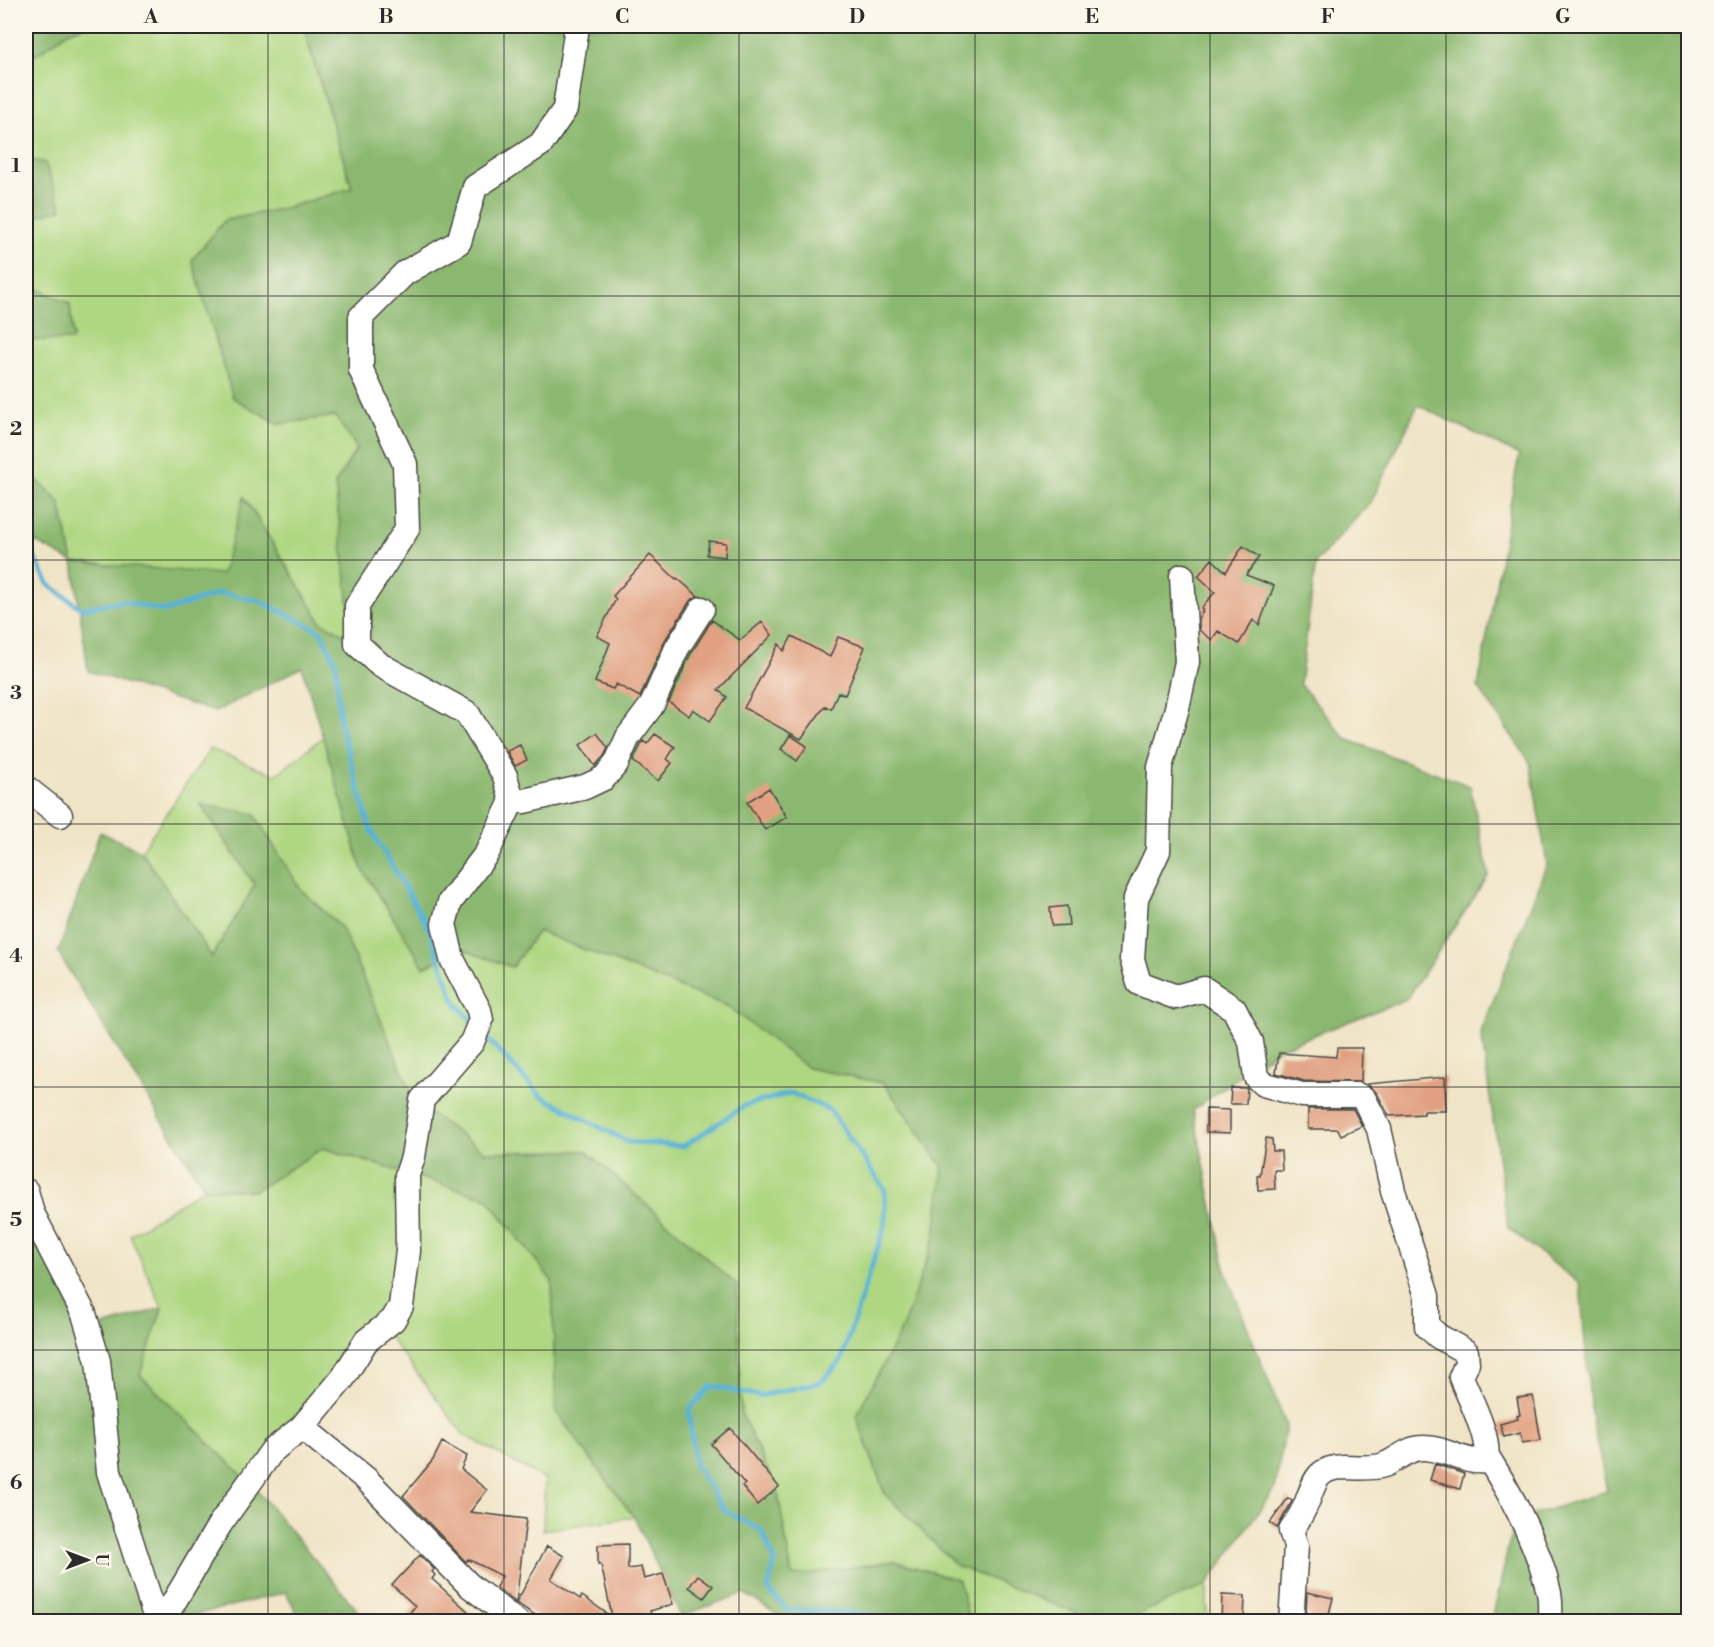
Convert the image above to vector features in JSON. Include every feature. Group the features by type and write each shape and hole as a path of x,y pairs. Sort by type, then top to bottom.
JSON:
{"street":[{"path":"162,1622 220,1524 272,1451 302,1427 343,1378 366,1341 393,1320 401,1306 408,1251 407,1175 413,1157 422,1100 472,1042 481,1020 479,1010 452,959 444,924 450,902 488,853 512,801 505,776 467,713 380,665 357,644 357,606 407,529 405,464 361,370 361,317 405,273 459,242 475,187 541,144 565,109 577,26"},
{"path":"1182,576 1187,662 1177,708 1160,766 1158,851 1136,898 1132,958 1139,982 1176,997 1204,989 1234,1010 1251,1042 1256,1077 1263,1084 1302,1095 1357,1095 1364,1099 1379,1129 1393,1191 1426,1296 1427,1326 1438,1336 1466,1352 1467,1363 1461,1377 1486,1440 1487,1456 1509,1490 1532,1544 1550,1595 1550,1622"},
{"path":"512,801 524,801 585,787 604,778 616,764 628,737 652,705 677,648 702,609"},
{"path":"26,788 60,815"},
{"path":"26,1191 32,1213 84,1314 98,1361 110,1472 157,1622"},
{"path":"302,1427 366,1479 469,1585 518,1622"},
{"path":"1290,1622 1296,1546 1291,1531 1306,1505 1316,1478 1326,1470 1337,1467 1383,1466 1412,1450 1422,1448 1443,1450 1476,1463 1485,1461 1487,1456"}],"green space":[{"path":"26,26 84,26 68,32 26,62"},
{"path":"84,26 289,26 304,29 352,188 282,209 225,220 279,424 335,416 357,448 335,484 353,640 321,622 245,498 222,575 73,562 60,503 26,469 26,340 73,339 70,304 26,284 26,219 61,209 45,163 26,159 26,62 68,32"},
{"path":"289,26 1688,26 1688,1621 1492,1621 1514,1521 1607,1491 1591,1414 1580,1284 1508,1228 1481,1032 1547,864 1530,762 1478,687 1519,455 1418,405 1371,502 1316,562 1300,684 1346,739 1470,786 1489,875 1407,999 1278,1049 1193,1110 1226,1273 1286,1425 1275,1488 1207,1585 1119,1622 1096,1621 957,1566 885,1494 856,1416 902,1329 935,1237 943,1167 884,1083 808,1068 727,1006 538,931 512,967 461,949 424,967 361,867 302,667 215,712 88,671 73,562 222,574 244,497 321,622 353,639 335,484 357,448 335,416 279,424 233,398 192,260 225,220 282,209 352,188 304,29"},
{"path":"26,159 45,163 62,209 26,219"},
{"path":"26,284 70,304 73,340 26,340"},
{"path":"26,469 60,503 73,562 26,537"},
{"path":"323,737 361,867 461,949 538,931 727,1006 808,1068 884,1083 943,1167 935,1237 902,1329 856,1416 885,1494 957,1566 1096,1621 969,1621 959,1580 894,1561 792,1576 778,1493 741,1413 737,1285 586,1151 485,1152 416,1104 342,928 301,890 254,814 201,805 255,885 212,957 141,851 210,749 276,775"},
{"path":"200,804 254,814 301,890 342,928 416,1104 485,1152 586,1151 737,1285 741,1413 778,1493 792,1576 894,1561 959,1580 969,1621 787,1621 744,1593 681,1616 634,1517 556,1412 552,1281 487,1198 323,1148 254,1191 204,1188 58,953 100,832 141,851 212,957 255,885"},
{"path":"322,1148 487,1198 552,1281 556,1412 634,1517 543,1530 545,1479 464,1435 384,1330 255,1488 140,1375 162,1308 130,1235 204,1188 254,1191"},
{"path":"26,1216 97,1328 162,1308 140,1375 255,1488 364,1621 301,1621 286,1592 171,1621 26,1621"},
{"path":"1207,1585 1207,1621 1119,1621"}],"building":[{"path":"709,541 726,543 725,557 707,555"},
{"path":"1243,546 1259,557 1246,575 1274,586 1259,625 1253,620 1239,644 1218,631 1212,640 1199,630 1199,617 1203,611 1201,608 1215,592 1198,576 1212,559 1226,572"},
{"path":"650,555 698,596 690,601 665,640 640,697 616,684 613,689 595,682 610,643 597,636 616,599 613,596"},
{"path":"712,620 740,640 762,622 772,635 718,690 727,697 710,721 693,709 689,716 669,702 690,655"},
{"path":"792,636 830,657 838,637 865,647 845,695 838,692 831,709 825,706 801,739 744,708 779,644 784,651"},
{"path":"597,733 608,748 595,766 580,745"},
{"path":"655,734 675,747 667,759 672,763 658,781 633,761 643,741 647,744"},
{"path":"790,735 807,746 797,761 781,749"},
{"path":"520,745 527,760 515,766 507,751"},
{"path":"769,788 787,817 765,830 747,802"},
{"path":"1067,906 1069,925 1052,926 1050,908"},
{"path":"1337,1048 1362,1048 1361,1082 1304,1081 1276,1073 1279,1053 1336,1057"},
{"path":"1445,1077 1446,1111 1424,1111 1424,1114 1389,1116 1377,1093 1367,1084"},
{"path":"1231,1088 1247,1088 1246,1104 1230,1104"},
{"path":"1206,1109 1230,1110 1230,1133 1206,1132"},
{"path":"1308,1109 1353,1109 1362,1126 1341,1135 1338,1129 1308,1129"},
{"path":"1266,1138 1272,1139 1273,1151 1281,1151 1282,1170 1274,1170 1275,1189 1258,1190 1257,1175 1260,1175"},
{"path":"1533,1396 1541,1440 1522,1443 1520,1433 1504,1437 1500,1424 1518,1419 1517,1416 1520,1415 1517,1398"},
{"path":"730,1428 779,1487 757,1505 742,1486 745,1484 711,1444"},
{"path":"442,1442 467,1456 461,1469 487,1490 470,1512 526,1519 516,1603 496,1587 502,1576 468,1559 466,1562 403,1496 433,1460"},
{"path":"1435,1464 1464,1474 1460,1489 1430,1480"},
{"path":"1288,1498 1292,1501 1277,1528 1270,1523"},
{"path":"628,1544 628,1569 641,1567 644,1579 663,1574 673,1604 650,1611 654,1622 546,1622 516,1603 547,1546 564,1556 551,1579 580,1599 582,1596 612,1617 601,1564 598,1564 598,1545"},
{"path":"420,1555 434,1569 432,1572 435,1575 432,1579 480,1622 403,1622 415,1606 392,1585"},
{"path":"698,1575 713,1586 704,1598 689,1587"},
{"path":"1307,1592 1333,1598 1327,1622 1309,1622 1310,1615 1306,1614"},
{"path":"1222,1595 1245,1596 1244,1622 1221,1622"}],"waterway":[{"path":"26,500 30,548 48,584 82,609 120,601 165,611 220,593 260,601 321,632 336,663 340,724 370,828 429,929 455,1002 473,1022"},
{"path":"483,1034 541,1096 628,1142 684,1146 744,1106 791,1093 830,1110 885,1190 885,1225 841,1361 821,1382 760,1396 711,1386 689,1410 695,1465 724,1510 761,1530 775,1561 768,1589 787,1610 843,1612 917,1622"}]}
